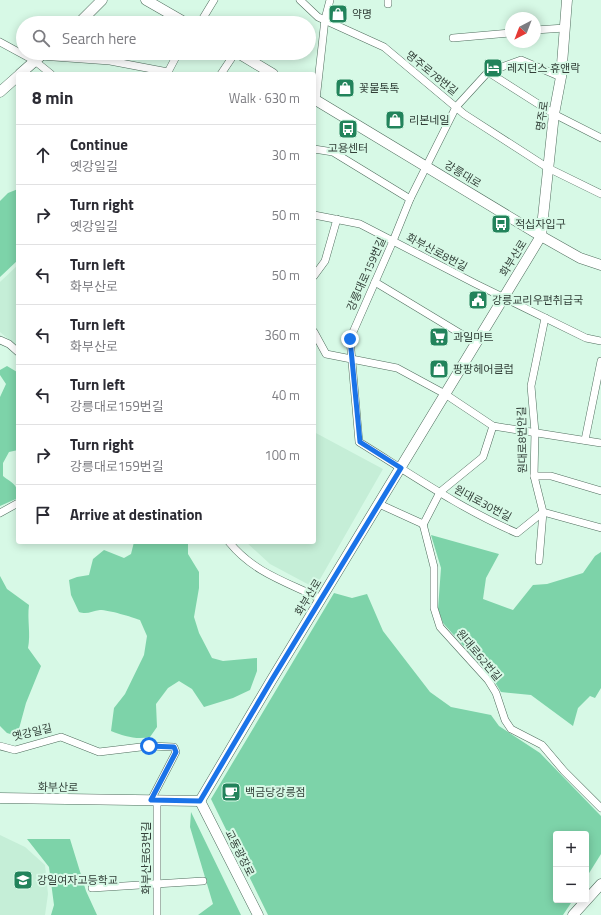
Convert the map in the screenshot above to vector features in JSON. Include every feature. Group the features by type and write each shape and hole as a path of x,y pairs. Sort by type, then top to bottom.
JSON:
{"street":[{"path":"86,16 102,0"},
{"path":"146,0 174,16"},
{"path":"204,16 214,0"},
{"name":"명주로78번길","path":"300,0 318,17 384,48 464,114 548,168 601,194"},
{"path":"316,93 325,19 330,0"},
{"name":"명주로","path":"541,236 554,114 561,77 566,0"},
{"path":"541,30 565,28"},
{"path":"454,38 505,34"},
{"path":"0,42 16,48"},
{"path":"22,72 36,60"},
{"path":"42,60 50,72"},
{"path":"92,60 110,61 168,72 174,60"},
{"path":"222,72 230,60"},
{"path":"250,60 270,72"},
{"path":"488,72 521,60 561,77"},
{"path":"488,72 554,114 601,138"},
{"name":"강릉대로159번길","path":"401,468 360,442 350,339 410,199 456,107 488,72"},
{"path":"0,92 16,78"},
{"name":"강릉대로","path":"316,102 541,236 580,258 601,265"},
{"path":"316,149 333,152 410,199"},
{"name":"화부산로8번길","path":"316,215 360,224 503,298 586,338 601,341"},
{"path":"316,273 325,261 337,219"},
{"name":"화부산로","path":"0,798 200,801 321,598 541,236"},
{"path":"375,282 476,343"},
{"name":"원대로8번안길","path":"539,562 543,512 534,476 535,432 531,386 545,318"},
{"path":"316,336 326,354 397,368 445,394 493,426 601,443"},
{"path":"0,340 9,344 16,350"},
{"path":"585,440 601,361"},
{"path":"379,504 423,525 440,492 483,457 493,426"},
{"name":"원대로30번길","path":"401,468 483,517 517,533 543,512"},
{"path":"534,476 551,476 601,491"},
{"path":"0,513 16,504"},
{"path":"543,512 601,528"},
{"name":"원대로62번길","path":"423,525 434,567 434,608 440,627 488,680 496,693 511,729 542,745 564,771 601,808"},
{"path":"231,544 251,564 266,574 321,598"},
{"name":"옛강일길","path":"0,746 15,750 61,737 99,752 149,746 174,747 176,752 154,800"},
{"name":"화부산로63번길","path":"154,800 157,915"},
{"name":"교동광장로","path":"200,801 258,915"},
{"path":"92,888 204,880"},
{"path":"573,915 601,884"}],"shaded area":[{"path":"16,267 16,345 0,332 0,282"},
{"path":"316,433 383,469 315,588 270,564 248,544 316,544"},
{"name":"강일여자고등학교","path":"0,835 25,847 45,865 48,894 45,915 0,915"}],"green space":[{"path":"16,190 16,262 0,277 0,201 8,193"},
{"path":"7,366 16,371 16,450 9,452 3,463 3,476 16,487 16,499 0,506 0,397 6,384 0,375 0,370"},
{"path":"431,535 499,554 486,578 483,599 513,610 533,585 547,584 583,573 595,556 601,552 601,688 595,698 590,696 578,708 573,726 531,695 501,692 493,679 443,623 438,609 441,568"},
{"path":"134,544 188,544 188,554 199,572 199,588 194,617 199,633 212,658 223,661 257,658 257,671 250,690 233,698 204,707 192,689 179,681 168,688 156,704 157,727 150,737 140,738 125,736 111,731 114,708 125,694 144,655 147,636 140,620 104,610 87,613 79,612 71,595 69,580 89,575 93,559 104,550 124,558 131,554"},
{"path":"0,576 7,589 29,605 28,648 41,666 26,703 17,736 7,733 0,726"},
{"path":"334,593 352,598 367,594 383,631 430,692 451,707 491,715 499,726 540,753 601,816 601,854 589,873 589,831 553,831 553,903 571,903 563,915 268,915 211,799"},
{"path":"191,812 241,915 198,915 213,904 190,827"},
{"path":"27,839 70,839 86,891 97,915 51,915 54,905 49,867"}],"place":[{"name":"약명","path":"338,14"},
{"name":"레지던스 휴앤락","path":"493,68"},
{"name":"꽃물톡톡","path":"345,88"},
{"name":"리본네일","path":"395,120"},
{"name":"고용센터","path":"348,129"},
{"name":"적십자입구","path":"501,224"},
{"name":"강릉교리우편취급국","path":"478,300"},
{"name":"과일마트","path":"439,337"},
{"name":"팡팡헤어클럽","path":"439,369"},
{"name":"백금당강릉점","path":"231,792"},
{"name":"강일여자고등학교","path":"23,880"}],"route":[{"path":"149,746 174,747 176,752 151,800 200,801 271,681 401,468 360,442 350,339"}]}
